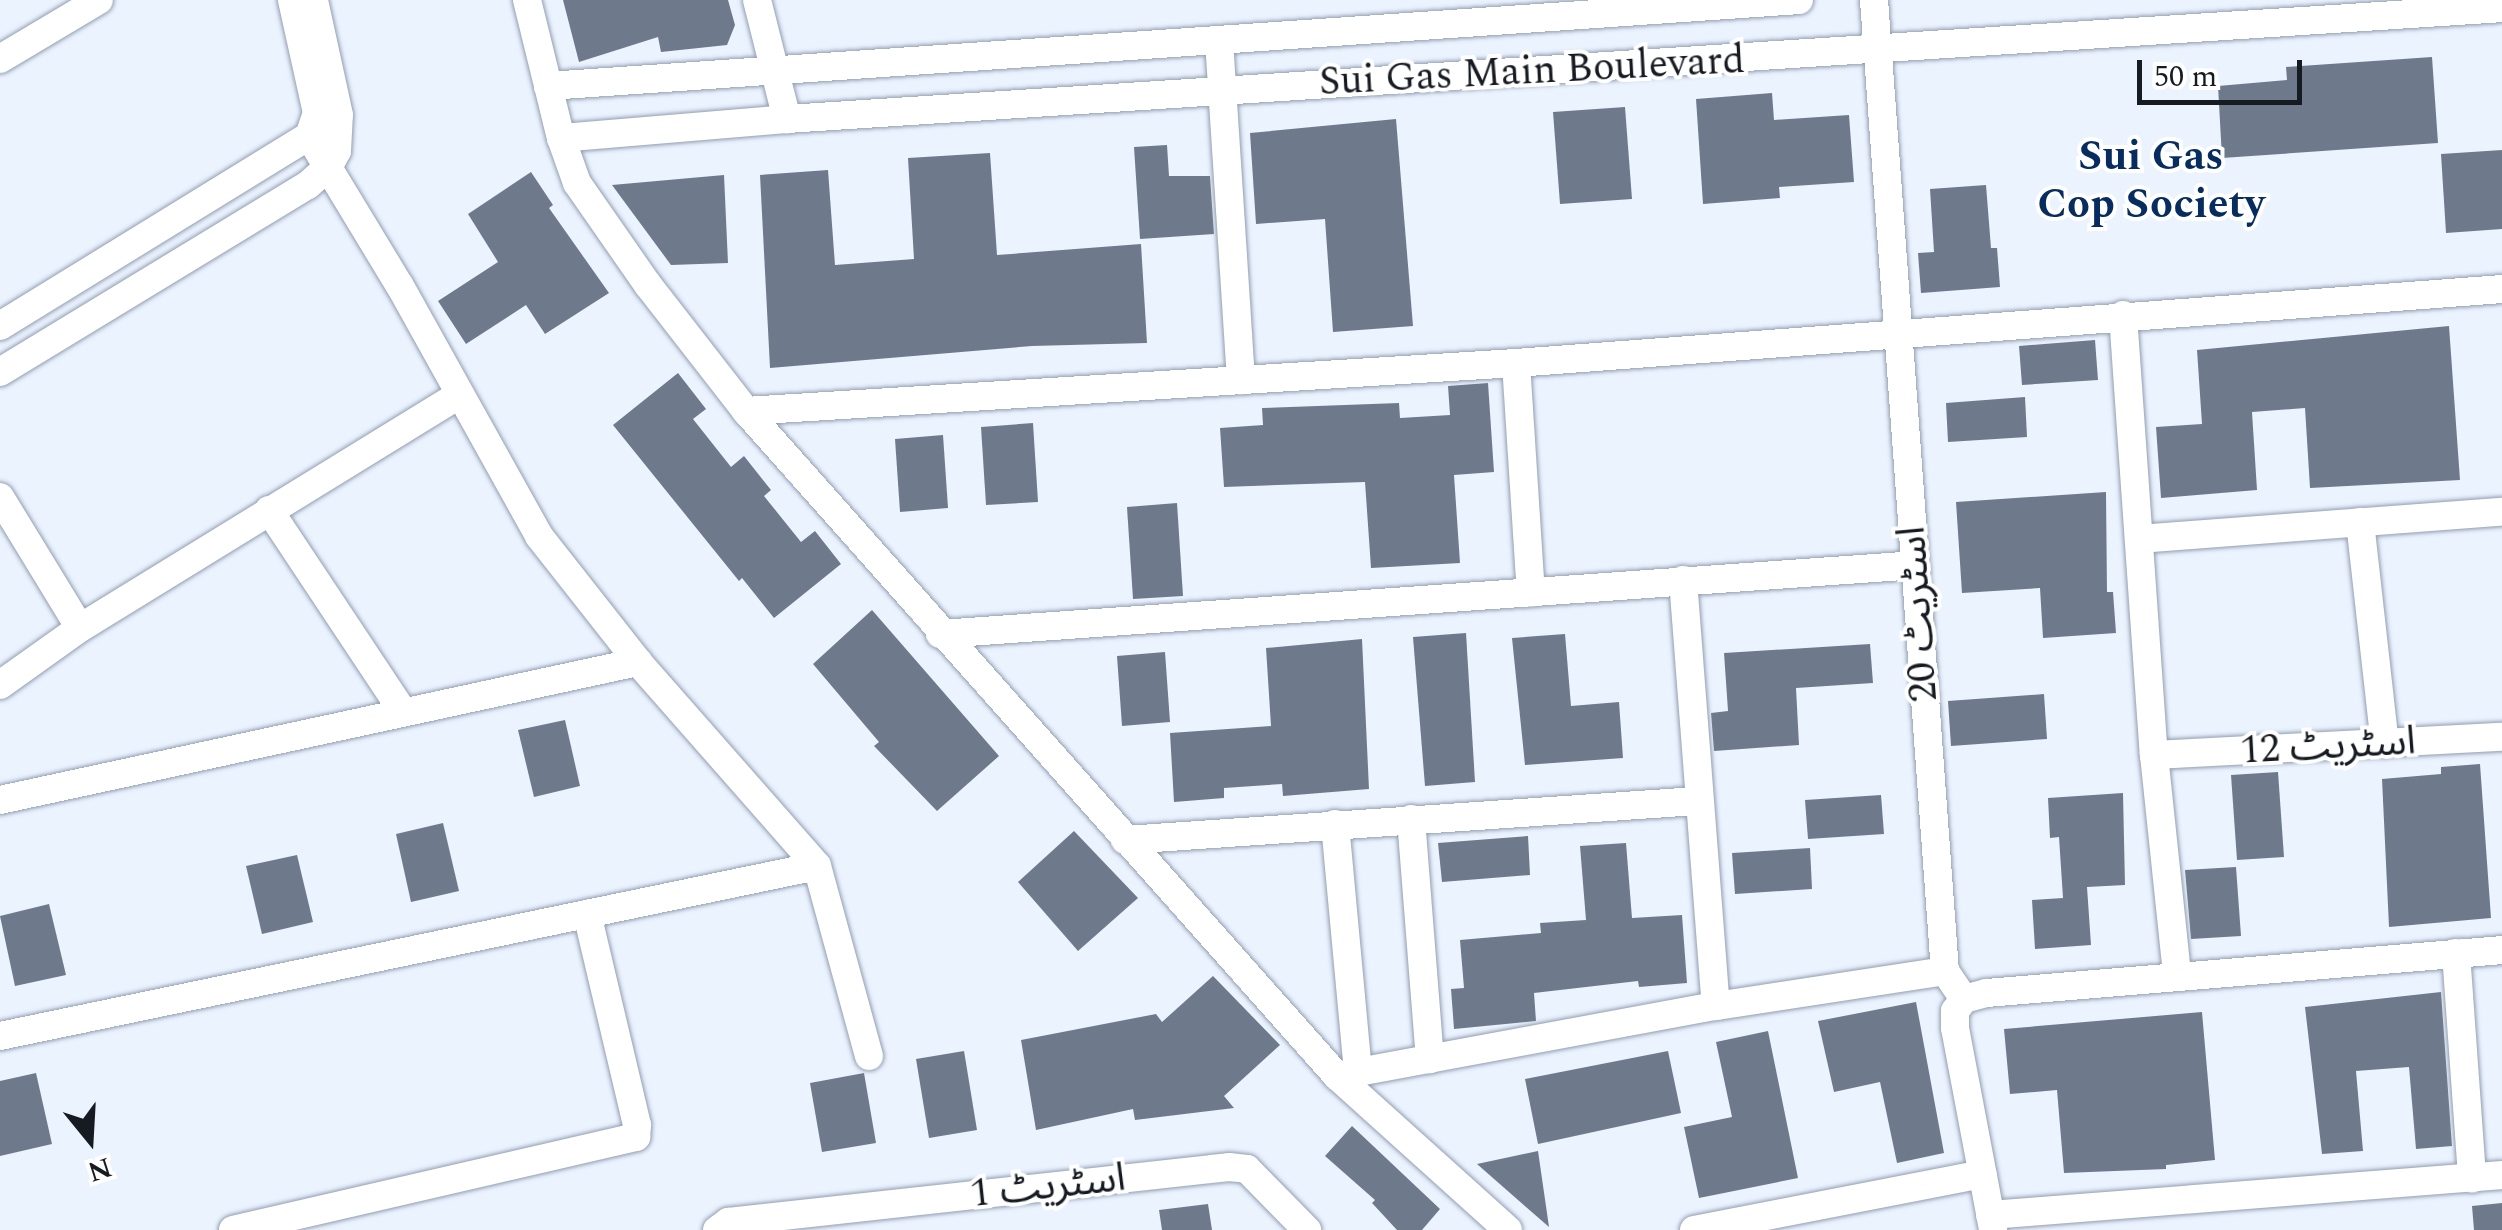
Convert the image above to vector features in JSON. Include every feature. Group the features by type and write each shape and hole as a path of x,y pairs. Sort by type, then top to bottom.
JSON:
{"street":[{"path":"0,60 100,0"},
{"path":"0,326 309,136 316,113 292,0"},
{"path":"0,372 308,185 329,166 337,151 340,115 314,0"},
{"path":"526,0 562,138 578,182 608,228 746,411 1124,840 1347,1074 1508,1230"},
{"path":"757,0 787,119"},
{"name":"Sui Gas Main Boulevard","path":"548,86 1800,0"},
{"name":"اسٹریٹ 20","path":"1874,0 1945,970 1964,999"},
{"name":"Sui Gas Main Boulevard","path":"562,138 1223,90 1877,51 2407,6 2502,8"},
{"path":"1219,40 1241,380"},
{"path":"309,136 538,536 638,662 818,866 868,1056"},
{"path":"746,411 1516,363 2502,289"},
{"path":"2123,316 2154,755 2176,976"},
{"path":"1516,363 1530,593"},
{"path":"0,686 80,628 460,395"},
{"path":"0,497 80,628"},
{"path":"269,510 402,710"},
{"path":"2139,540 2502,512"},
{"path":"2360,522 2385,744"},
{"path":"940,634 1916,565"},
{"path":"1683,580 1697,801 1716,1006"},
{"path":"0,800 638,662"},
{"name":"اسٹریٹ 12","path":"2154,755 2502,738"},
{"path":"1124,840 1697,801"},
{"path":"1411,818 1430,1060"},
{"path":"1335,824 1347,1074"},
{"path":"0,1036 818,866"},
{"path":"233,1230 636,1138 637,1125 587,914"},
{"path":"2502,950 1987,993 1964,999 1954,1019 1991,1223 2502,1175"},
{"path":"2456,953 2472,1178"},
{"path":"1347,1074 1716,1006 1945,970"},
{"name":"اسٹریٹ 1","path":"717,1230 728,1222 1229,1167 1247,1169 1307,1230"},
{"path":"1694,1230 1983,1174"}],"building":[{"path":"563,0 728,0 735,25 727,45 661,52 658,37 579,62"},
{"path":"2432,57 2438,143 2222,158 2218,86 2287,80 2286,67"},
{"path":"1772,93 1774,120 1849,115 1854,182 1779,187 1780,198 1703,204 1696,99"},
{"path":"1625,107 1632,199 1560,204 1553,112"},
{"path":"1396,119 1413,326 1333,332 1325,219 1256,224 1250,133"},
{"path":"1167,145 1169,176 1210,176 1214,234 1140,239 1134,147"},
{"path":"2502,150 2502,229 2446,233 2441,154"},
{"path":"990,153 997,255 1141,244 1147,343 1032,346 770,368 760,175 828,170 835,265 914,259 908,158"},
{"path":"531,172 553,205 549,208 609,293 545,334 526,305 466,344 438,301 498,262 468,214"},
{"path":"724,175 728,263 671,265 612,185"},
{"path":"1986,185 1991,248 1997,248 2000,287 1921,293 1918,253 1934,252 1930,189"},
{"path":"2449,326 2460,480 2310,488 2305,408 2252,412 2257,490 2161,498 2156,427 2202,424 2197,350"},
{"path":"2095,340 2098,380 2022,385 2019,346"},
{"path":"678,373 706,409 693,419 731,467 744,456 771,490 764,496 801,542 815,531 841,564 774,618 742,578 739,581 613,425"},
{"path":"1488,383 1494,472 1454,475 1460,563 1371,568 1365,482 1224,487 1220,428 1263,425 1262,408 1399,403 1400,418 1450,415 1448,386"},
{"path":"2025,397 2027,437 1948,442 1946,403"},
{"path":"1033,423 1038,502 986,505 981,427"},
{"path":"943,435 948,508 900,512 895,439"},
{"path":"2106,492 2107,592 2113,592 2116,633 2043,638 2040,588 1962,593 1956,502"},
{"path":"1177,503 1183,596 1133,599 1127,507"},
{"path":"872,610 999,756 937,811 874,746 879,742 813,664"},
{"path":"1466,633 1475,782 1425,786 1413,637"},
{"path":"1565,634 1571,706 1619,702 1623,758 1525,765 1512,638"},
{"path":"1362,639 1369,789 1283,796 1282,784 1224,788 1224,798 1174,802 1170,733 1271,726 1266,648"},
{"path":"1870,644 1873,683 1796,688 1799,745 1714,751 1711,713 1728,711 1724,653"},
{"path":"1165,652 1170,722 1122,726 1117,656"},
{"path":"2044,694 2047,739 1951,746 1948,701"},
{"path":"565,720 580,786 534,797 518,730"},
{"path":"2480,764 2491,918 2389,927 2382,779 2441,774 2441,767"},
{"path":"2278,772 2284,857 2237,860 2231,775"},
{"path":"2123,793 2125,885 2087,887 2091,945 2035,949 2032,900 2063,898 2059,837 2050,838 2048,798"},
{"path":"1881,795 1884,834 1808,839 1805,800"},
{"path":"443,823 459,891 411,902 396,834"},
{"path":"1074,831 1138,898 1078,951 1018,882"},
{"path":"1528,836 1530,875 1442,882 1438,843"},
{"path":"1626,843 1632,918 1682,915 1687,983 1639,987 1638,981 1534,993 1536,1021 1454,1029 1451,989 1464,988 1460,940 1541,933 1540,923 1586,920 1580,846"},
{"path":"1810,848 1812,889 1735,894 1732,853"},
{"path":"297,855 313,922 262,934 246,866"},
{"path":"2236,867 2241,936 2191,939 2185,870"},
{"path":"49,904 66,975 15,986 0,916"},
{"path":"1213,976 1280,1045 1224,1096 1234,1108 1135,1120 1133,1109 1036,1130 1021,1040 1156,1014 1162,1022"},
{"path":"2441,992 2452,1146 2416,1149 2409,1067 2356,1071 2363,1151 2322,1154 2305,1007"},
{"path":"1916,1002 1944,1153 1897,1163 1880,1082 1834,1092 1818,1021"},
{"path":"2202,1012 2215,1160 2166,1165 2166,1169 2064,1173 2057,1090 2010,1094 2004,1029"},
{"path":"1768,1031 1798,1178 1699,1198 1684,1127 1732,1117 1716,1042"},
{"path":"964,1051 977,1130 929,1138 916,1059"},
{"path":"1668,1051 1681,1113 1538,1144 1525,1079"},
{"path":"36,1073 52,1144 0,1156 0,1081"},
{"path":"864,1073 876,1143 822,1152 810,1083"},
{"path":"1352,1126 1440,1209 1422,1230 1397,1230 1372,1203 1375,1200 1325,1156"},
{"path":"1538,1151 1549,1227 1477,1164"},
{"path":"2502,1203 2502,1230 2474,1230 2472,1206"},
{"path":"1208,1204 1212,1230 1162,1230 1159,1210"}],"district":[{"name":"Sui Gas Cop Society","path":"2151,181"}]}
